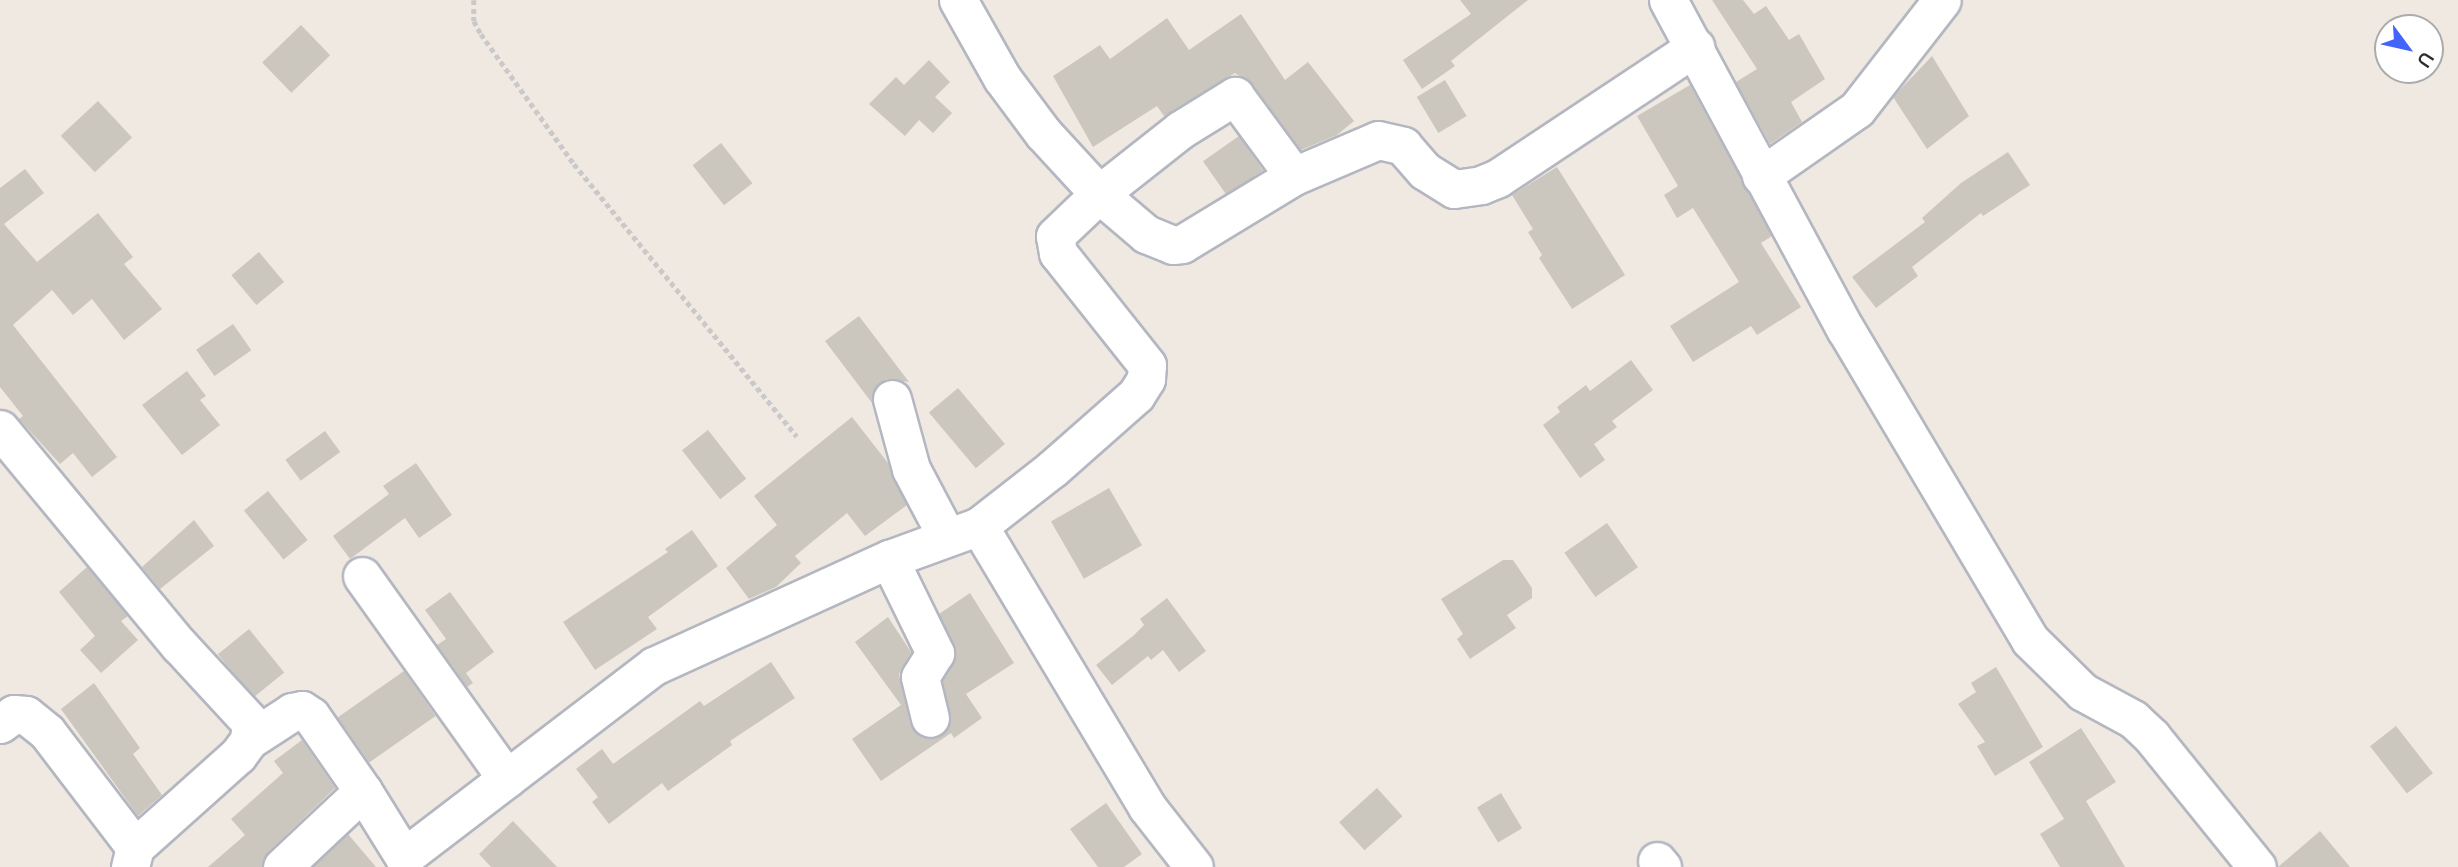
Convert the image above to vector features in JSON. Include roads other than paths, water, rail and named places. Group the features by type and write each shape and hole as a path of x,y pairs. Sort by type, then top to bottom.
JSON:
{"street":[{"path":"958,0 1002,78 1043,133 1099,194 1162,244 1182,244 1294,176 1360,144 1390,140 1439,181 1467,190 1499,178 1695,47"},
{"path":"1668,0 1761,176 2030,640 2083,692 2133,719 2152,737 2257,867"},
{"path":"1761,176 1857,109 1942,0"},
{"path":"0,724 14,714 26,716 47,732 133,857 249,740 292,712 302,710 311,716 363,791 407,862 507,779 654,666 889,559 963,531 1052,469 1136,395 1146,379 1147,365 1054,245 1055,236 1099,194 1180,130 1235,96 1294,176"},
{"path":"892,399 911,469 963,531 1147,807 1176,860"},
{"path":"0,429 179,645 251,723 249,740"},
{"path":"889,559 935,653 920,677 930,718"},
{"path":"362,576 507,779"},
{"path":"282,867 363,791"}]}
